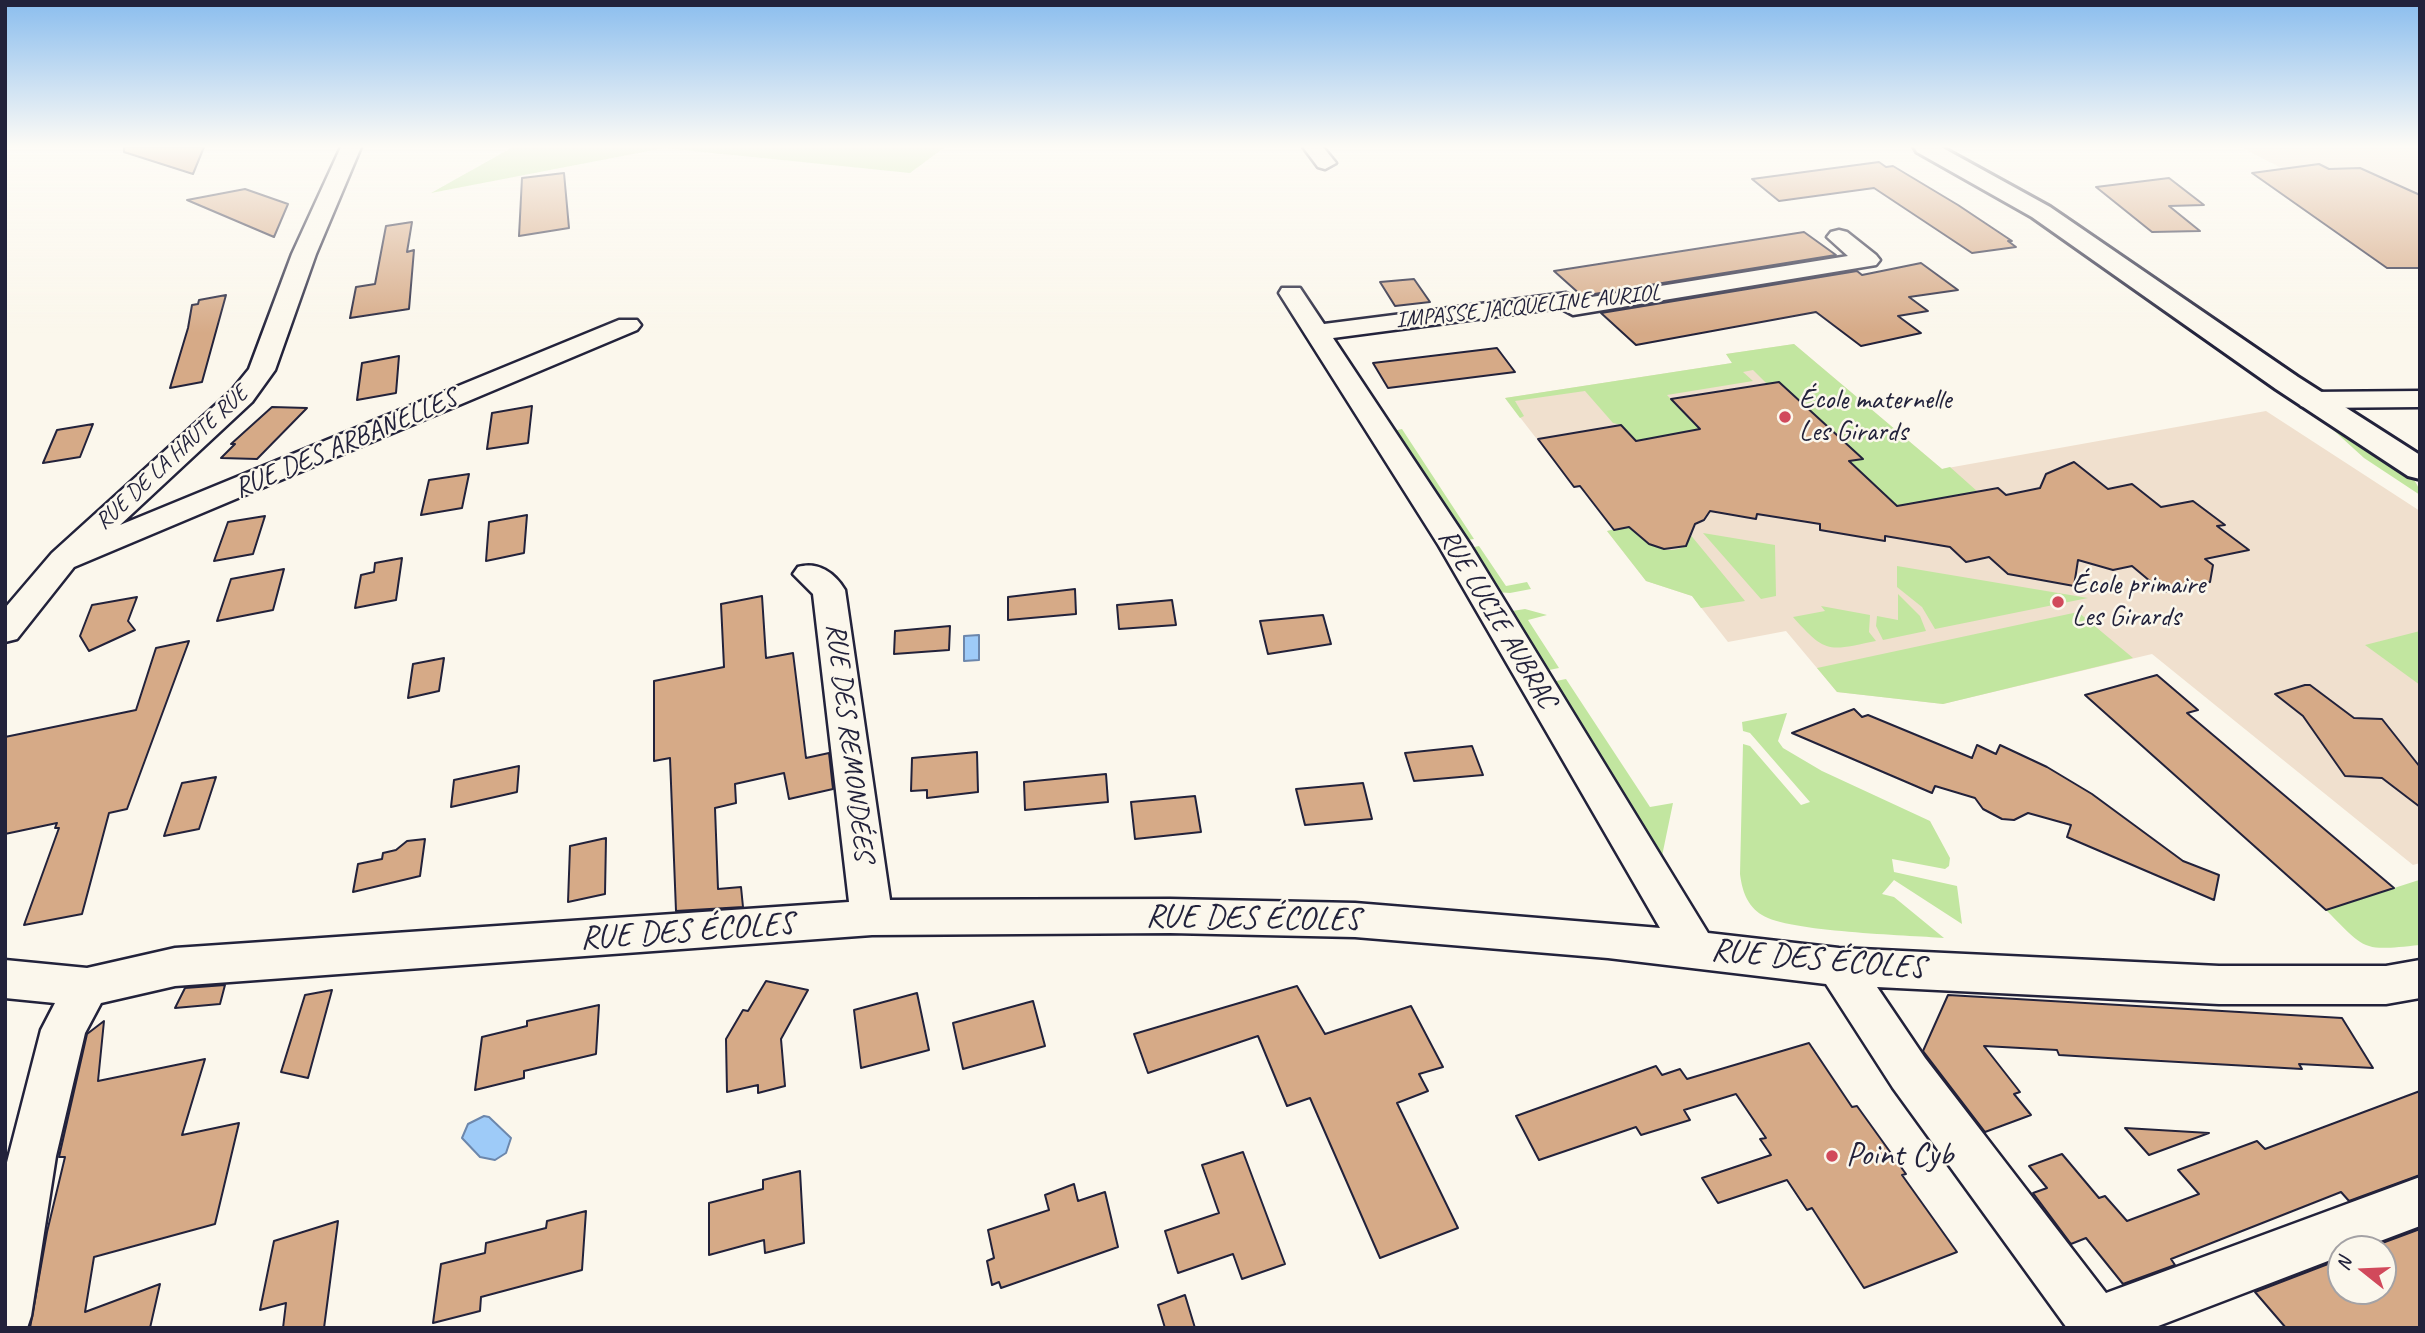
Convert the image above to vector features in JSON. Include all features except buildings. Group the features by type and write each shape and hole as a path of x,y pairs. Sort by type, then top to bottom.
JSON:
{"street":[{"name":"RUE DE LA HAUTE RUE","path":"5,631 63,560 242,396 262,370 304,254 324,209"},
{"path":"2036,209 2311,400 2420,469"},
{"name":"IMPASSE JACQUELINE AURIOL","path":"1318,332 1566,300 1573,307 1868,260 1839,237"},
{"name":"RUE LUCIE AUBRAC","path":"1291,293 1455,546 1695,950"},
{"name":"RUE DES ARBANELLES","path":"63,560 628,326"},
{"path":"2311,400 2420,399"},
{"path":"2352,425 2420,458"},
{"name":"RUE DES REMONDÉES","path":"809,574 829,590 872,918"},
{"name":"RUE DES ÉCOLES","path":"87,987 175,967 872,918 1170,916 1355,920 1695,950 1839,967 2219,985 2386,985 2420,979"},
{"path":"1839,967 1909,1073 2098,1325 2420,1201"},
{"path":"5,979 87,987 63,1030 32,1156 5,1317"}],"shaded area":[{"name":"École primaire Les Girards","path":"1794,344 1942,469 2266,411 2420,511 2420,863 2413,865 2152,654 1943,704 1837,692 1786,631 1728,642 1692,596 1646,581 1607,531 1614,529 1580,486 1574,487 1505,398 1732,363 1726,354"}],"green space":[{"path":"1794,344 1942,469 1950,467 1978,492 1902,518 1753,370 1743,372 1753,381 1667,395 1695,425 1704,428 1680,491 1621,425 1613,423 1585,391 1515,401 1524,416 1520,418 1505,398 1732,363 1726,354"},
{"path":"2335,425 2399,465 2417,485 2420,495 2364,458 2330,427"},
{"path":"1402,429 1474,539 1460,541 1393,431"},
{"path":"1631,526 1648,543 1670,550 1686,546 1691,537 1689,533 1745,601 1701,608 1692,596 1646,581 1607,531"},
{"path":"1703,533 1775,545 1776,596 1761,599"},
{"path":"1479,546 1506,586 1527,582 1531,589 1510,593 1496,592 1465,549"},
{"path":"1897,566 2088,598 1935,629 1922,607 1897,587"},
{"path":"1898,594 1920,616 1926,631 1883,640 1876,626 1877,616 1898,620"},
{"path":"1821,606 1870,615 1869,632 1876,641 1837,648 1829,647 1813,638 1793,617 1825,611"},
{"path":"1525,609 1547,615 1528,620 1559,668 1544,671 1506,612"},
{"path":"2078,612 2133,658 1943,704 1837,692 1817,668"},
{"path":"2420,631 2420,685 2365,645"},
{"path":"1566,679 1650,807 1673,803 1662,856 1551,682"},
{"path":"1787,713 1778,741 1783,748 1822,771 1930,821 1950,858 1949,866 1945,869 1892,859 1894,872 1957,886 1962,924 1894,880 1882,894 1894,897 1944,938 1849,932 1796,925 1762,915 1749,902 1740,874 1743,744 1750,746 1801,805 1810,802 1750,733 1743,731 1742,722"},
{"path":"2419,880 2420,945 2386,948 2366,945 2350,934 2326,910"}],"water":[{"path":"979,635 979,660 964,661 964,636"},
{"path":"484,1116 489,1117 511,1138 506,1153 495,1160 480,1157 462,1138 468,1124"}],"place":[{"name":"École maternelle Les Girards","path":"1785,417"},
{"name":"École primaire Les Girards","path":"2058,602"},
{"name":"Point Cyb","path":"1832,1156"}]}
